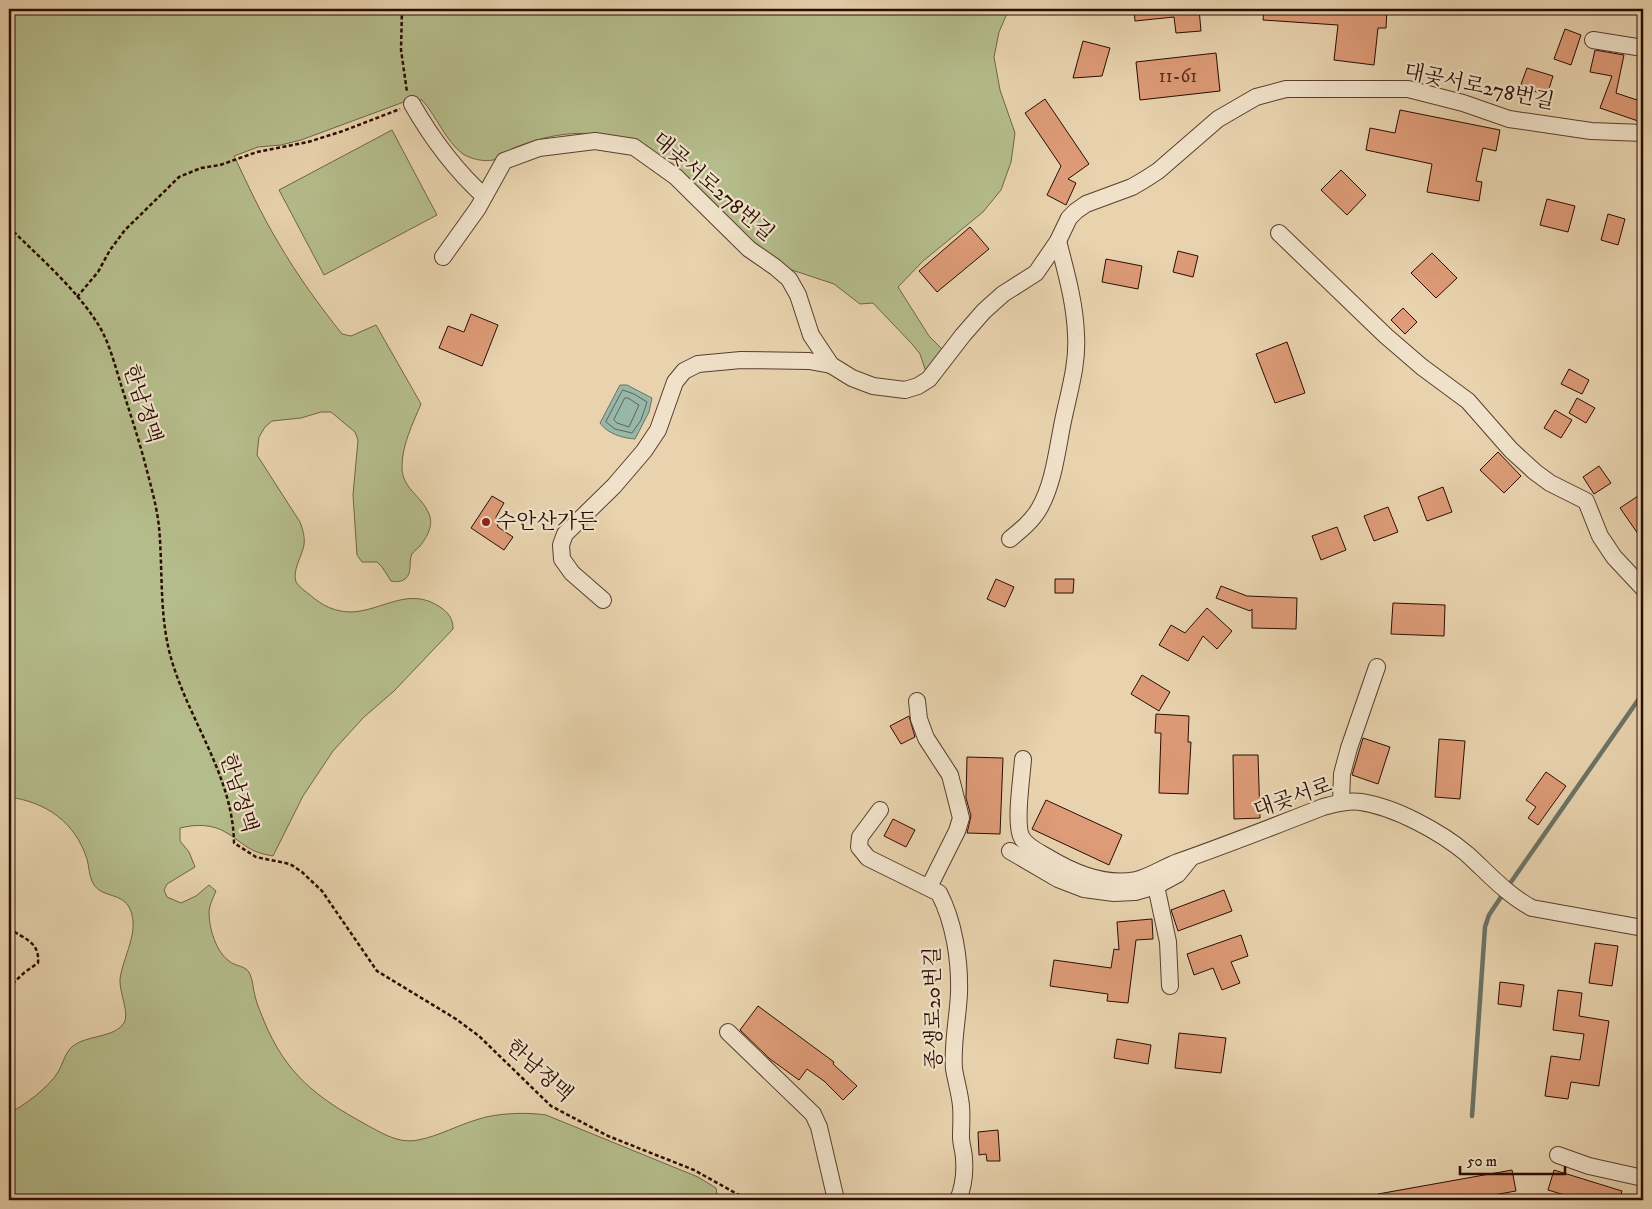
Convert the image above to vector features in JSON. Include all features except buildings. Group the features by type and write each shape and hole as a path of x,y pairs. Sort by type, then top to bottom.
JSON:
{"lane":[{"path":"1593,40 1643,48"},
{"name":"대곶서로278번길","path":"443,257 478,208 504,161 539,148 595,140 634,147 676,177 749,249 776,267 789,279 798,295 811,334 832,365 841,373 873,386 905,390 918,386 930,379 963,335 993,302 1036,272 1058,241 1069,218 1076,211 1086,204 1132,187 1144,180 1158,171 1218,119 1256,97 1286,89 1408,89 1463,103 1508,119 1590,131 1643,132"},
{"path":"412,104 431,135 468,182 484,196"},
{"path":"1279,233 1414,361 1468,401 1511,450 1535,472 1550,483 1586,501 1600,536 1614,557 1643,588"},
{"path":"1010,539 1026,526 1039,510 1047,491 1076,361 1076,334 1070,287 1058,241"},
{"name":"대곶서로278번길","path":"603,600 572,572 562,559 561,545 566,534 614,486 644,452 658,430 675,382 684,372 698,364 742,360 799,361 832,365"},
{"path":"1341,802 1342,774 1377,667"},
{"path":"917,701 919,719 926,738 950,775 961,818 957,831 929,886"},
{"name":"대곶서로","path":"1023,759 1019,824 1022,838 1033,849 1075,873 1122,881 1136,880 1323,807 1341,802 1360,802 1387,809 1425,825 1448,839 1518,901 1532,908 1643,928"},
{"name":"종생로20번길","path":"880,810 860,837 859,847 868,858 929,886 939,893 945,904 954,937 959,993 954,1068 961,1104 961,1138 964,1158 963,1176 958,1200"},
{"path":"1010,850 1058,879 1084,889 1114,893 1135,892 1156,886 1178,874 1191,857"},
{"path":"1156,886 1168,942 1170,986"},
{"path":"728,1032 812,1114 819,1127 836,1200"},
{"path":"1558,1155 1589,1166 1643,1178"}],"path":[{"path":"77,297 98,272 110,250 125,230 179,177 201,168 220,165 258,152 308,142 343,131 412,104 403,74 401,50 402,9"},
{"name":"한남정맥","path":"9,227 77,297 97,322 107,345 136,430 157,510 165,628 171,658 191,714 221,777 228,801 234,843 256,857 290,864 307,876 322,892 377,971 456,1019 479,1036 551,1106 608,1136 694,1170 748,1200"},
{"path":"9,928 35,945 39,954 38,963 24,972 9,986"}],"green space":[{"path":"9,9 965,9 972,12 974,9 1009,9 999,32 994,57 1000,90 1015,133 1011,162 1001,190 983,212 923,261 898,287 929,336 942,349 926,372 920,354 873,303 860,304 834,284 774,264 625,138 583,133 557,135 516,147 493,160 478,160 466,156 457,149 422,100 412,99 301,140 281,145 258,147 234,156 272,231 308,290 342,334 351,336 376,325 421,404 406,442 402,466 408,486 426,508 431,522 423,542 412,554 409,574 398,582 391,581 377,562 362,562 357,555 353,495 358,440 355,432 331,412 321,412 301,418 272,421 265,427 259,437 257,455 300,522 304,534 304,545 295,573 296,582 315,599 325,605 335,610 346,612 364,610 407,599 429,601 448,614 453,629 394,691 363,718 333,751 303,796 273,856 253,850 222,830 210,826 198,825 180,828 180,841 189,852 195,867 167,884 164,890 167,897 181,903 196,896 209,885 216,891 209,913 214,939 224,957 246,969 250,974 259,1009 282,1056 317,1094 347,1114 378,1131 390,1137 411,1141 433,1136 471,1121 494,1115 521,1113 546,1115 698,1177 716,1188 717,1194 700,1199 687,1200 9,1200 9,1113 29,1101 49,1084 73,1046 79,1042 114,1031 124,1023 126,1014 120,979 132,935 133,918 126,903 95,887 82,846 67,824 47,809 9,797"},
{"path":"392,130 437,215 324,275 279,190"}],"water":[{"path":"620,385 627,385 652,398 649,412 635,439 616,435 600,423"}],"waterway":[{"path":"1511,882 1643,693"},
{"path":"1472,1116 1485,927 1489,915 1501,897"}],"place":[{"name":"수안산가든","path":"486,522"}]}
